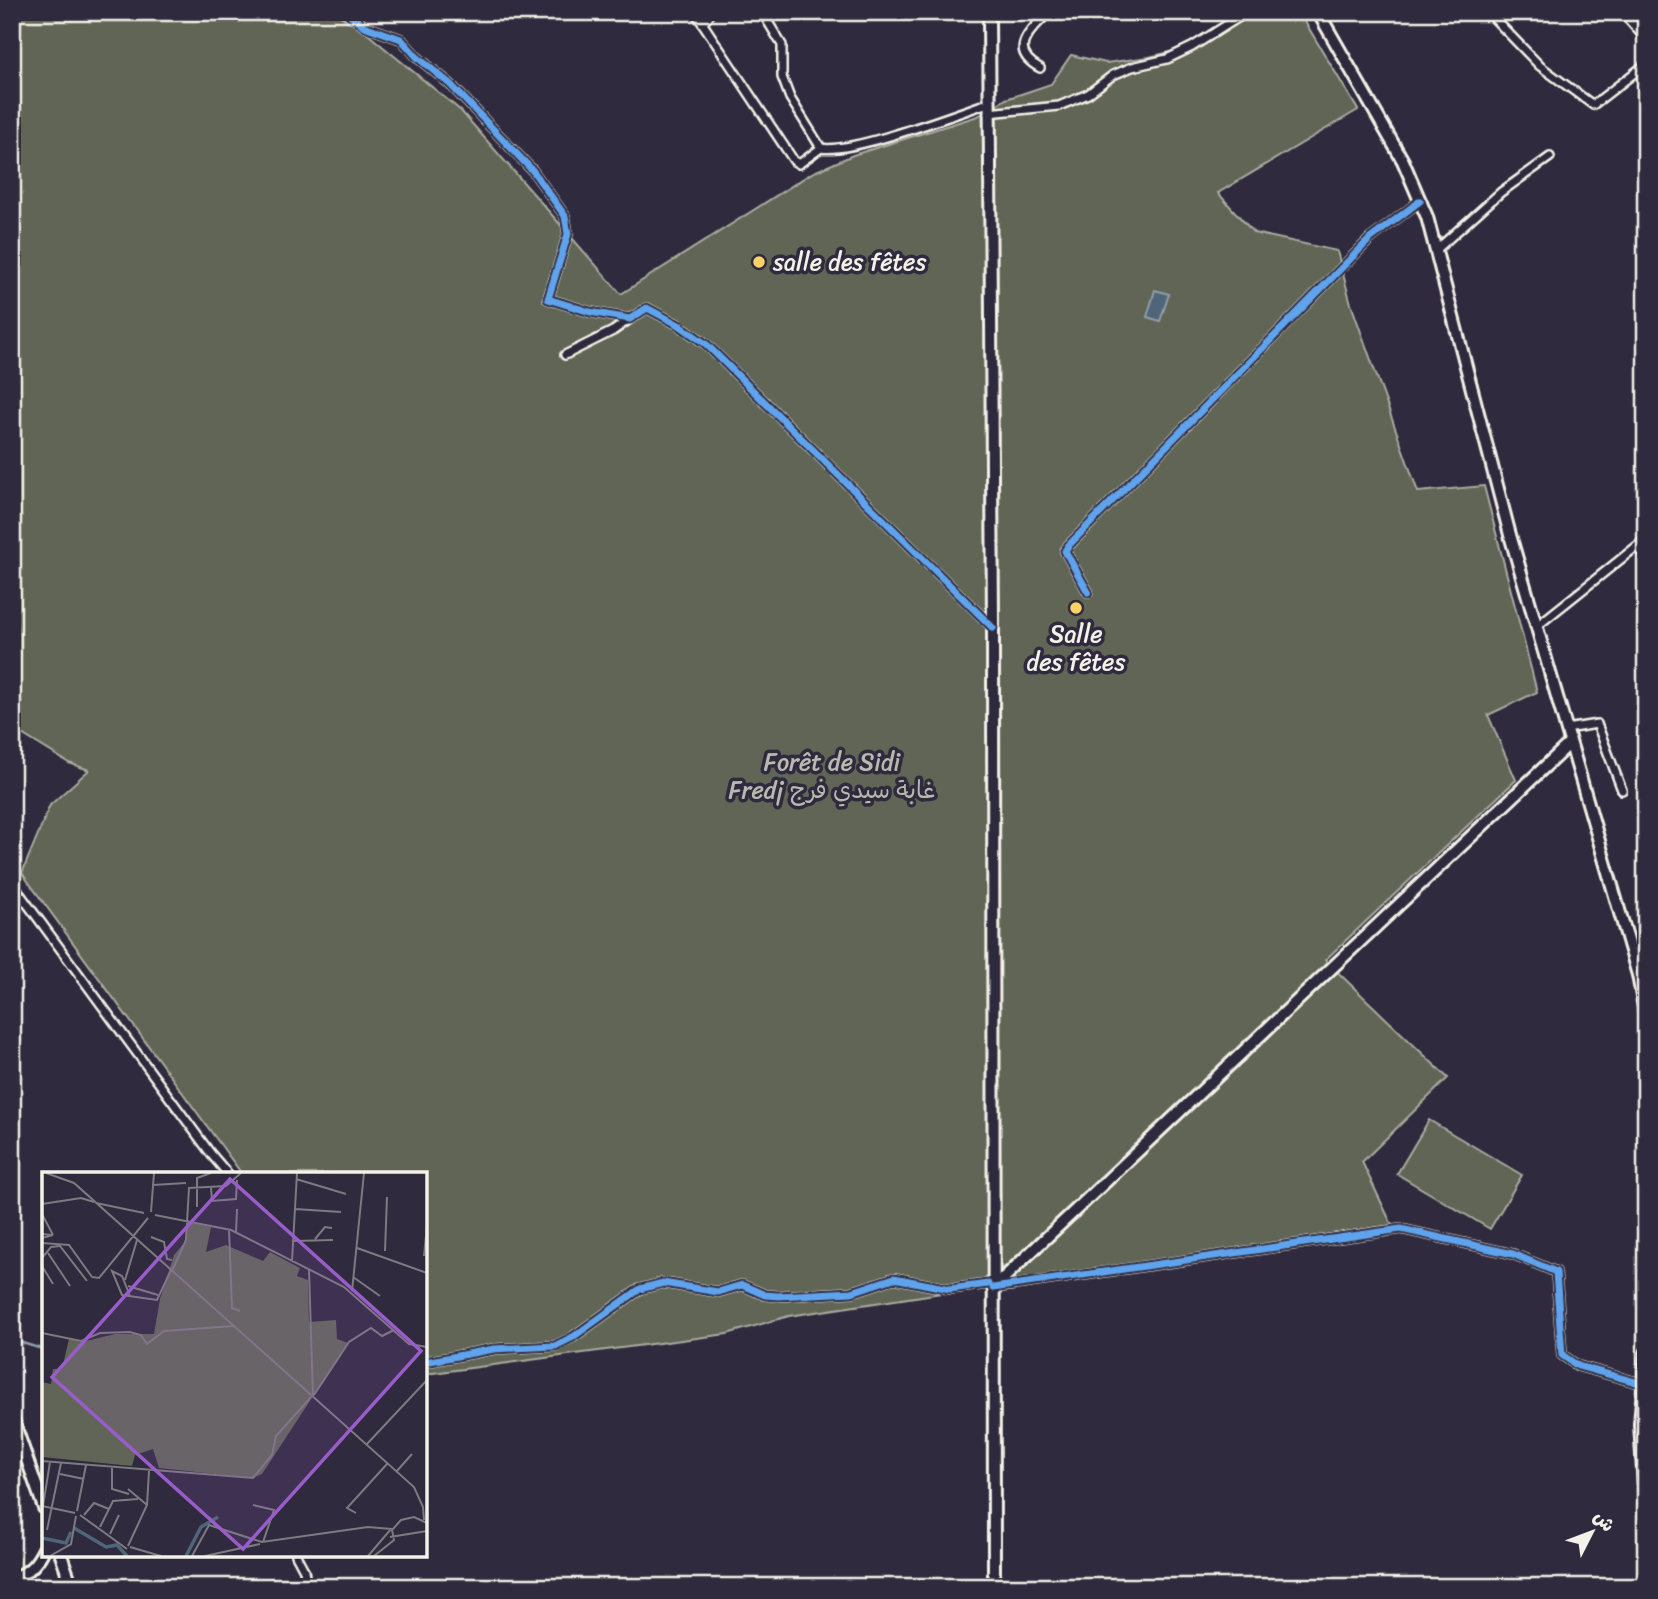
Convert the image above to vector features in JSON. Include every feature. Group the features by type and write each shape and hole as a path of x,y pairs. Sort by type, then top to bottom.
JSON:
{"main road":[{"path":"989,12 994,1587"},
{"path":"1318,12 1402,161 1427,217 1458,343 1638,975 1646,1018"},
{"path":"1623,13 1646,25"},
{"path":"991,1286 1570,743"},
{"path":"1646,1353 1640,1424 1646,1518"},
{"path":"12,1417 42,1502"},
{"path":"12,1578 21,1576 38,1562 42,1553"},
{"path":"62,1557 72,1587"}],"street":[{"path":"347,12 364,26 401,39 417,57 450,83 533,172 565,216 568,234 548,299 590,312 630,319"},
{"path":"695,12 799,164 821,148 832,150 988,108 1059,106 1088,94 1123,71 1167,59 1192,47 1247,12"},
{"path":"702,23 712,12"},
{"path":"762,12 782,46 782,77 789,98 821,148"},
{"path":"1040,68 1028,59 1024,41 1030,29 1049,12"},
{"path":"1488,12 1540,66 1593,106 1646,64"},
{"path":"1623,13 1646,39"},
{"path":"1436,251 1502,192 1550,157"},
{"path":"1088,592 1065,551 1068,546 1370,239 1420,201"},
{"path":"565,355 613,331 647,308 679,325 706,344 993,628"},
{"path":"1537,626 1646,539"},
{"path":"1636,547 1646,556"},
{"path":"1566,729 1597,724 1622,790"},
{"path":"12,883 226,1172"},
{"path":"427,1362 494,1349 555,1346 573,1337 651,1284 663,1283 718,1292 742,1285 765,1295 778,1296 852,1293 894,1278 950,1289 991,1286 1401,1229 1513,1254 1556,1272 1563,1355 1578,1366 1643,1384"},
{"path":"297,1557 306,1581 299,1587"}],"green space":[{"name":"Forêt de Sidi Fredj غابة سيدي فرج","path":"12,12 334,12 364,31 461,111 621,294 812,173 853,155 978,116 1006,99 1051,84 1071,55 1106,63 1149,57 1178,50 1238,12 1299,12 1358,110 1218,193 1254,233 1337,251 1351,304 1418,492 1484,486 1537,692 1488,715 1516,780 1325,960 1448,1078 1362,1162 1392,1225 789,1316 727,1334 427,1374 427,1172 241,1172 22,873 50,805 89,770 69,763 12,728"},
{"path":"1429,1120 1522,1175 1490,1229 1397,1174"}],"water":[{"path":"1155,290 1169,294 1160,321 1147,317"}],"waterway":[{"path":"12,1340 42,1349"}],"cycle path":[{"path":"347,12 364,26 401,39 417,57 450,84 533,171 565,216 568,234 548,299 590,312 630,319 647,308 679,325 706,344 993,628"},
{"path":"1088,592 1065,551 1068,546 1370,239 1420,201"},
{"path":"993,1288 1401,1229 1513,1254 1556,1272 1562,1355 1578,1366 1643,1384"},
{"path":"427,1362 494,1349 555,1346 573,1337 640,1289 663,1283 718,1292 742,1285 765,1295 778,1296 852,1292 894,1278 950,1289 988,1284"}],"place":[{"name":"salle des fêtes","path":"759,262"},
{"name":"Salle des fêtes","path":"1076,608"}]}
